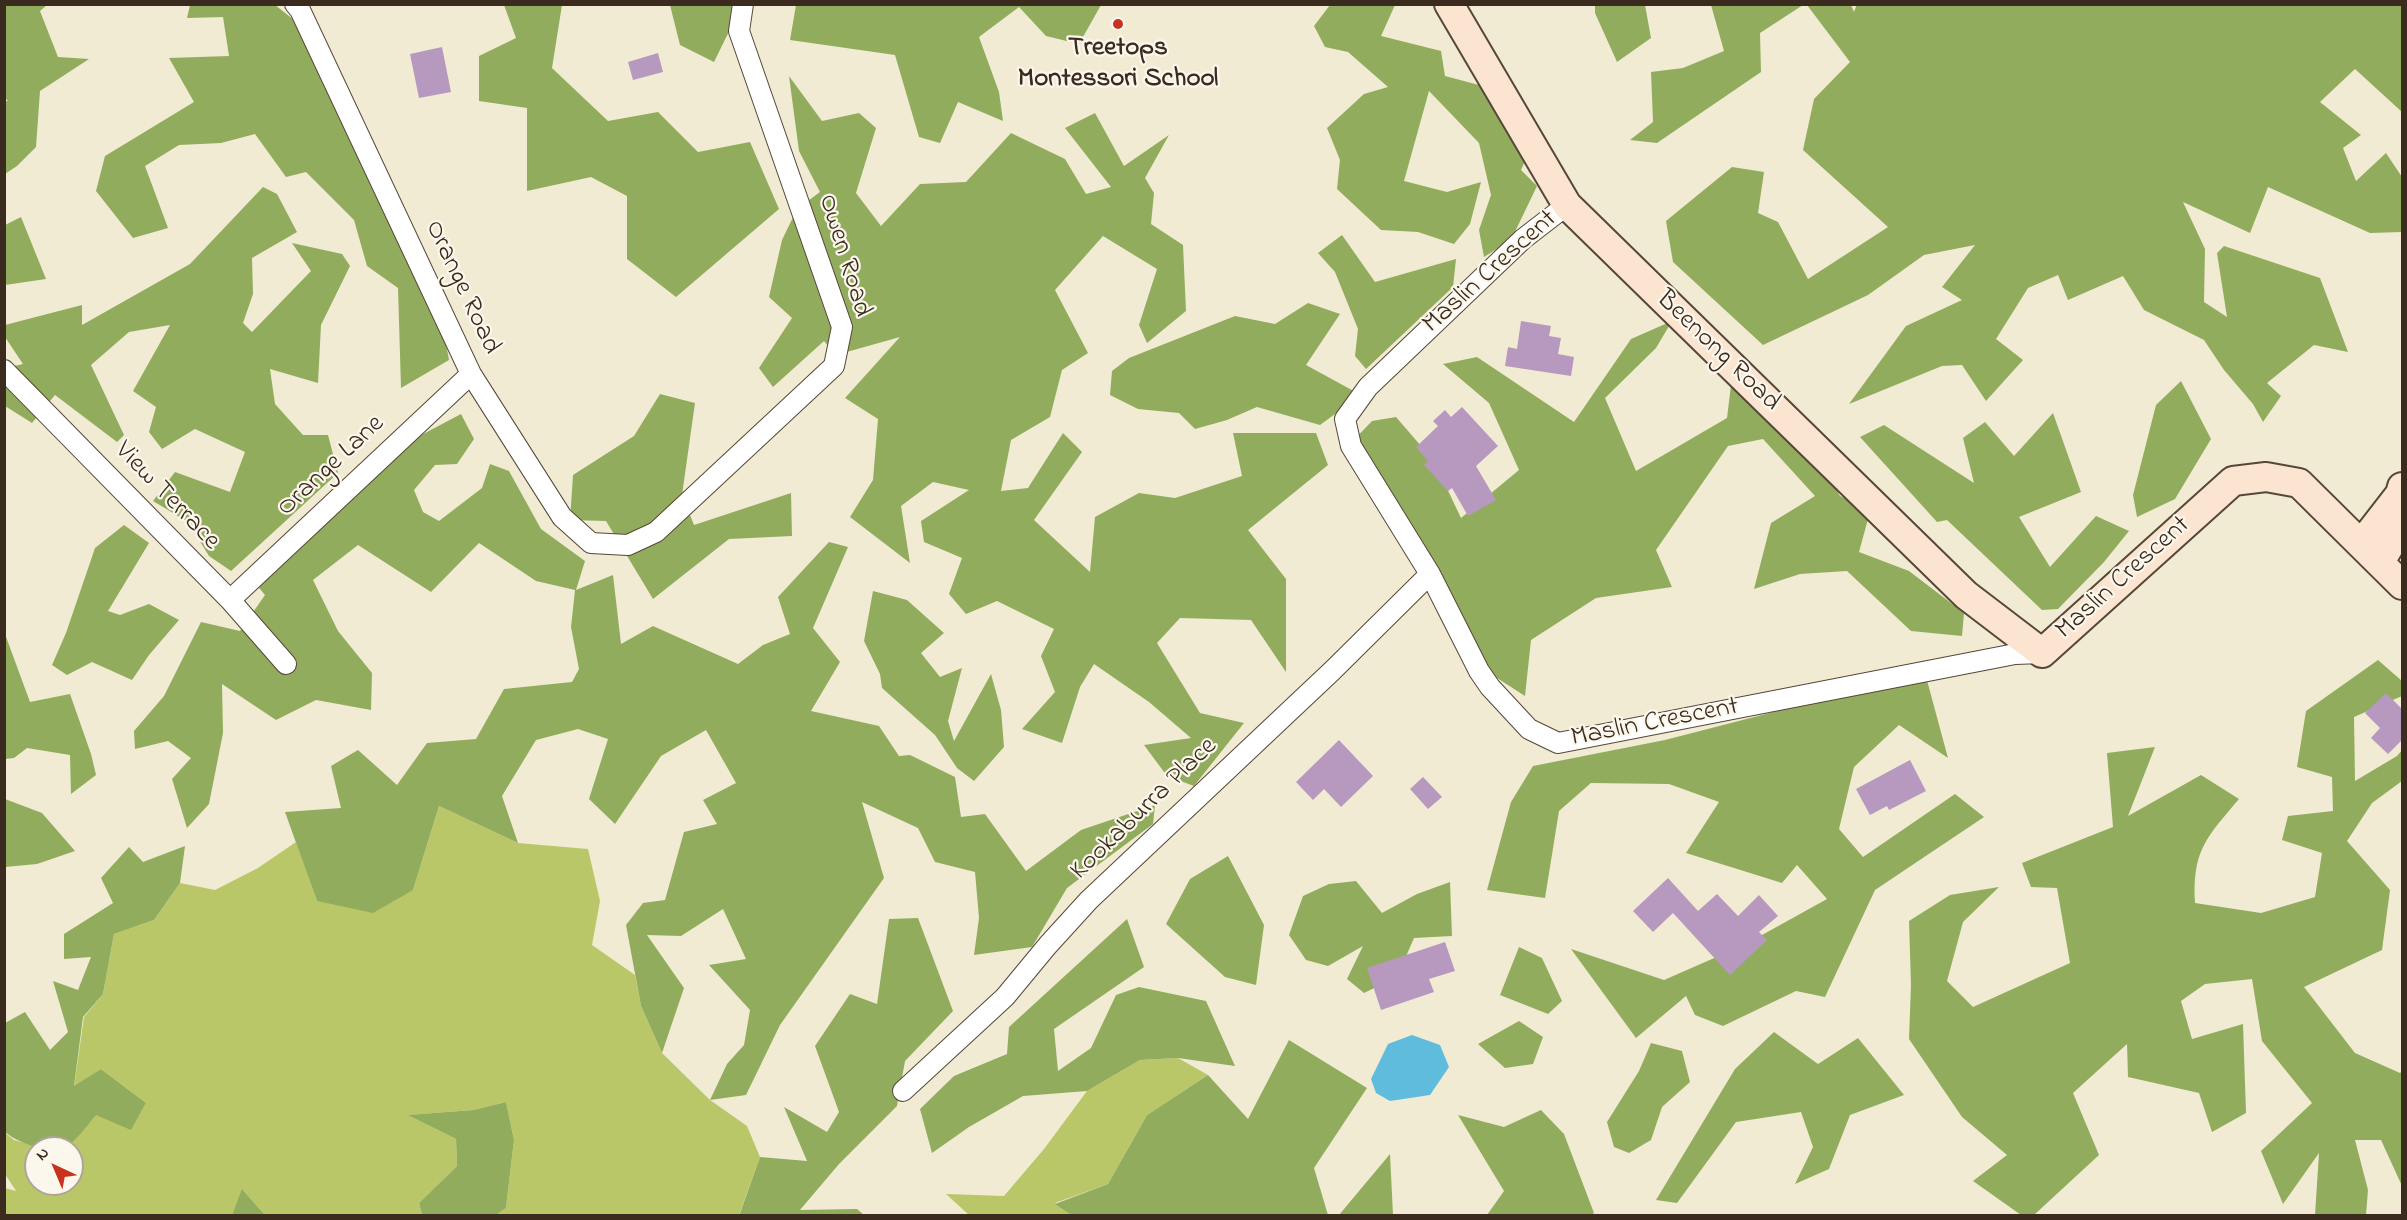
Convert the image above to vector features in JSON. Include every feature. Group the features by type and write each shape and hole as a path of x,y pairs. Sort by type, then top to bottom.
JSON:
{"street":[{"name":"Orange Road","path":"295,4 310,31 471,374 562,518 591,543 628,545"},
{"name":"Owen Road","path":"628,545 656,532 834,366 842,327 739,31 743,4"},
{"name":"Beenong Road","path":"1449,4 1567,205 1966,595 2042,653"},
{"name":"Maslin Crescent","path":"1567,205 1523,239 1368,387 1345,419 1351,446 1430,574 1490,687 1529,729 1558,743 2015,654 2042,653 2233,481 2266,477 2299,483 2403,585"},
{"name":"View Terrace","path":"4,370 230,600 286,663"},
{"name":"Orange Lane","path":"230,600 471,374"},
{"path":"2371,552 2403,487"},
{"path":"2371,552 2403,525"},
{"name":"Kookaburra Place","path":"903,1091 1005,998 1048,945 1089,900 1332,671 1430,574"}],"green space":[{"path":"5,4 47,5 40,11 58,57 89,59 40,91 36,147 17,166 5,174 4,103 8,100 4,99"},
{"path":"1857,4 2402,5 2402,112 2355,69 2320,102 2361,135 2343,148 2356,181 2386,153 2402,177 2402,232 2370,233 2268,187 2250,233 2183,202 2205,249 2204,302 2227,317 2217,253 2224,246 2320,278 2348,352 2314,345 2267,383 2281,396 2263,422 2253,404 2224,370 2204,340 2144,310 2123,276 2068,300 2058,275 2028,288 1996,339 2023,360 1986,401 1962,365 1942,366 1849,404 1906,326 1962,300 1942,287 1975,245 1924,255 1868,295 1763,345 1673,262 1666,221 1732,167 1764,172 1758,213 1778,222 1808,279 1888,227 1803,150 1814,99 1850,62 1807,5 1851,5 1854,12"},
{"path":"190,5 275,5 294,20 304,13 365,171 435,282 449,360 401,388 398,288 367,266 354,220 306,172 286,177 255,134 221,143 179,145 145,166 168,228 133,238 96,191 105,156 194,102 169,58 229,56 223,17 187,18"},
{"path":"504,5 562,5 552,68 608,121 658,112 698,152 750,142 779,209 676,297 627,259 627,196 591,177 527,191 527,108 479,101 479,56 516,38"},
{"path":"670,5 742,5 714,62 680,45"},
{"path":"796,5 1101,5 1079,44 1046,36 1019,7 979,37 999,92 1003,121 958,102 940,143 919,137 895,55 790,40"},
{"path":"1330,5 1395,5 1381,36 1441,51 1445,76 1494,89 1531,147 1521,170 1537,186 1511,240 1484,257 1479,230 1491,195 1479,143 1429,91 1404,181 1447,192 1481,182 1470,224 1454,244 1418,232 1381,230 1337,189 1340,160 1327,128 1364,94 1388,87 1348,52 1325,47 1314,26"},
{"path":"1595,5 1645,5 1651,38 1617,62 1595,13"},
{"path":"1711,5 1803,5 1760,33 1761,72 1657,143 1630,140 1653,122 1651,72 1683,68 1724,51"},
{"path":"789,76 822,121 859,113 876,128 856,193 881,226 920,184 966,182 1011,133 1065,159 1086,194 1111,187 1065,128 1095,113 1124,166 1169,135 1145,178 1154,193 1151,224 1183,245 1186,311 1147,343 1139,325 1157,269 1103,236 1055,290 1088,353 1062,370 1050,417 1011,440 1001,491 1028,488 1063,433 1082,452 1034,520 1090,572 1095,517 1139,493 1175,498 1242,476 1233,433 1316,433 1328,465 1248,530 1286,579 1286,672 1251,620 1180,618 1157,643 1200,713 1244,723 1194,786 1167,776 1144,745 1191,738 1149,702 1094,664 1080,687 1062,743 1022,729 1055,692 1041,656 1054,629 997,601 966,614 949,594 962,558 924,542 921,521 969,490 933,482 901,506 910,563 850,517 873,480 878,419 845,398 900,337 836,355 824,341 773,387 759,368 792,318 769,297 782,240 797,209 820,192 799,151"},
{"path":"263,187 277,194 297,232 252,258 253,294 243,323 252,332 311,271 292,243 342,254 350,266 321,325 318,383 270,369 275,404 303,435 328,435 338,473 231,571 209,556 188,522 153,501 175,472 230,492 245,452 195,429 162,449 149,432 156,407 133,391 170,325 129,332 91,365 124,435 117,442 55,395 32,423 5,406 5,368 23,364 5,337 5,325 82,305 82,325 190,264"},
{"path":"21,217 46,279 5,285 5,225"},
{"path":"1342,235 1375,282 1456,259 1453,287 1366,369 1355,356 1358,329 1335,272 1318,253"},
{"path":"1308,303 1340,314 1306,365 1361,395 1320,425 1257,407 1227,420 1195,429 1179,413 1138,409 1110,395 1112,371 1129,358 1235,316 1275,324"},
{"path":"1672,321 1656,348 1605,398 1636,471 1727,418 1732,377 1824,468 1840,496 1871,508 1859,552 1909,571 1964,613 1962,636 1911,631 1847,571 1800,574 1754,589 1771,523 1815,496 1763,439 1728,446 1656,550 1672,587 1596,598 1531,640 1525,696 1466,658 1347,447 1372,421 1396,417 1434,461 1461,518 1519,470 1489,403 1443,364 1477,357 1574,422 1631,339"},
{"path":"2181,381 2211,439 2175,499 2137,517 2133,495 2156,405"},
{"path":"660,394 695,403 682,495 694,525 791,493 792,536 729,539 653,599 606,521 570,520 573,475 634,436"},
{"path":"2053,413 2081,492 2019,517 2050,567 2096,516 2129,531 2104,562 2058,609 2042,610 1947,520 1937,522 1860,437 1884,425 1974,483 1963,438 1985,422 2014,456"},
{"path":"461,414 474,439 457,464 435,465 414,490 423,512 439,521 482,488 490,464 509,471 541,529 585,561 576,590 613,575 621,644 653,626 738,664 763,645 790,634 778,597 829,542 848,547 813,628 840,662 811,711 879,726 899,756 910,755 955,777 961,817 985,814 1026,871 1081,830 1155,805 1153,824 1067,888 1032,947 974,955 979,918 975,872 935,862 918,828 862,802 884,878 780,1025 746,1095 710,1100 727,1064 744,1045 750,1010 709,965 746,959 723,909 681,936 647,935 684,988 662,1053 641,1006 626,925 643,903 665,900 684,832 717,824 703,800 736,783 706,730 661,756 615,824 589,799 608,739 578,729 536,740 502,796 518,843 439,806 413,890 373,913 317,901 285,812 341,808 331,766 358,750 397,785 427,743 476,739 504,689 572,682 579,669 571,627 575,590 536,581 479,543 431,592 358,545 313,580 338,631 372,673 371,710 316,700 276,720 222,684 223,733 209,804 187,828 172,779 191,758 168,741 135,749 134,731 164,696 201,622 240,631 265,595 250,577 335,515 375,474 393,450"},
{"path":"124,525 149,543 108,611 120,615 149,604 179,620 149,655 132,680 92,662 67,675 52,665 66,633 95,548"},
{"path":"873,591 907,600 944,633 921,653 940,677 962,668 948,721 954,741 991,674 1001,710 1004,747 974,781 957,768 935,735 882,688 880,674 864,641"},
{"path":"5,634 30,702 70,694 96,775 71,794 70,755 27,748 14,758 5,759"},
{"path":"2378,660 2402,681 2402,696 2354,717 2355,781 2397,756 2402,750 2402,781 2372,803 2347,841 2390,890 2382,950 2304,987 2355,1053 2400,1073 2402,1071 2402,1186 2381,1140 2355,1140 2368,1190 2366,1215 2315,1215 2319,1153 2283,1204 2261,1151 2312,1103 2262,1041 2252,979 2205,984 2181,1001 2192,1039 2243,1024 2246,1113 2212,1132 2199,1093 2128,1077 2127,1044 2073,1093 2099,1155 2034,1215 2021,1215 1973,1181 2007,1155 1962,1117 1909,1039 1911,985 1909,921 1950,895 1999,887 1963,922 1947,981 1973,1007 2070,963 2057,888 2031,887 2022,863 2113,827 2107,753 2155,747 2128,816 2201,775 2239,799 2204,845 2196,870 2195,903 2261,913 2315,897 2322,853 2282,840 2288,816 2333,811 2332,777 2297,767 2306,711"},
{"path":"1925,673 1948,758 1899,725 1854,767 1839,829 1863,857 1955,794 1984,817 1875,890 1825,997 1796,991 1723,1026 1695,1015 1686,996 1636,1038 1571,949 1664,980 1744,945 1827,899 1797,865 1782,883 1686,853 1719,802 1669,784 1591,783 1559,811 1545,898 1487,890 1511,802 1533,766 1665,740"},
{"path":"5,799 42,813 75,851 37,864 5,867"},
{"path":"439,806 518,843 588,849 600,901 592,945 635,975 641,1006 662,1053 710,1100 747,1126 760,1157 739,1215 496,1215 506,1208 514,1140 506,1102 473,1110 409,1115 456,1139 457,1166 419,1203 422,1215 265,1215 243,1190 232,1215 5,1216 5,1188 16,1191 5,1174 4,1132 14,1140 24,1143 24,1196 84,1196 84,1136 77,1136 96,1114 131,1129 146,1103 101,1069 74,1087 84,1017 103,994 114,934 154,920 180,883 215,890 258,868 296,842 317,901 413,890"},
{"path":"185,846 180,883 154,920 114,934 103,994 83,1017 74,1086 101,1069 146,1103 131,1130 96,1115 79,1136 24,1136 24,1143 5,1132 5,1023 25,1012 50,1050 68,1032 53,981 78,990 91,957 64,959 64,934 113,903 101,878 129,847 143,862"},
{"path":"1228,856 1264,925 1256,985 1225,977 1166,924 1190,879"},
{"path":"1356,881 1382,913 1417,894 1450,882 1452,936 1414,938 1397,977 1364,993 1347,979 1363,946 1328,966 1306,960 1289,935 1303,896 1329,884"},
{"path":"918,918 953,1011 905,1061 897,1106 839,1164 800,1210 857,1209 864,1215 739,1216 760,1157 807,1161 784,1107 827,1132 839,1112 815,1046 850,994 877,1004 889,919"},
{"path":"1127,919 1144,967 1054,1029 1058,1071 1091,1048 1116,995 1139,987 1206,1001 1235,1066 1178,1058 1140,1060 1087,1091 1023,1096 969,1127 932,1153 920,1109 954,1076 1007,1054 1009,1027"},
{"path":"1519,947 1542,958 1562,1001 1548,1014 1500,995"},
{"path":"1519,1021 1543,1037 1533,1064 1505,1068 1478,1044"},
{"path":"1774,1032 1818,1064 1858,1038 1904,1095 1850,1115 1829,1169 1795,1184 1813,1147 1801,1112 1736,1122 1677,1203 1656,1200 1735,1069"},
{"path":"1289,1040 1367,1088 1314,1168 1328,1215 1073,1216 1055,1204 1108,1184 1147,1115 1208,1075 1248,1119"},
{"path":"1651,1043 1682,1051 1690,1082 1662,1107 1651,1140 1629,1153 1614,1147 1607,1122 1639,1071"},
{"path":"1178,1058 1208,1075 1147,1115 1108,1184 1055,1203 1073,1215 969,1215 946,1194 1004,1196 1044,1149 1087,1091 1140,1060"},
{"path":"506,1102 514,1140 506,1208 496,1215 422,1215 419,1203 457,1166 456,1139 408,1115 473,1110"},
{"path":"1541,1110 1564,1134 1594,1213 1590,1216 1487,1215 1504,1191 1458,1115 1504,1127"},
{"path":"1390,1154 1393,1215 1339,1215"},
{"path":"242,1189 265,1215 232,1215"}],"water":[{"path":"1412,1035 1440,1045 1449,1067 1430,1095 1390,1101 1376,1093 1371,1079 1388,1044"}],"building":[{"path":"442,47 451,92 419,98 410,54"},
{"path":"658,53 663,72 633,80 628,62"},
{"path":"1521,321 1551,326 1549,336 1561,338 1558,354 1574,357 1571,376 1505,366 1508,347 1517,349"},
{"path":"1462,407 1498,446 1476,466 1496,500 1468,516 1452,488 1448,491 1424,465 1428,461 1416,447 1438,426 1433,421 1445,410 1451,417"},
{"path":"2386,693 2403,710 2403,739 2388,754 2371,738 2380,728 2365,713"},
{"path":"1339,740 1373,776 1341,807 1324,789 1313,800 1296,782"},
{"path":"1910,760 1926,791 1889,810 1887,806 1870,815 1856,789"},
{"path":"1423,777 1442,797 1428,809 1410,789"},
{"path":"1668,878 1698,911 1717,894 1738,916 1759,895 1778,916 1759,932 1767,940 1730,975 1673,913 1653,932 1633,911"},
{"path":"1445,942 1455,971 1429,979 1434,992 1381,1010 1367,968"}],"place":[{"name":"Treetops Montessori School","path":"1118,24"}]}
